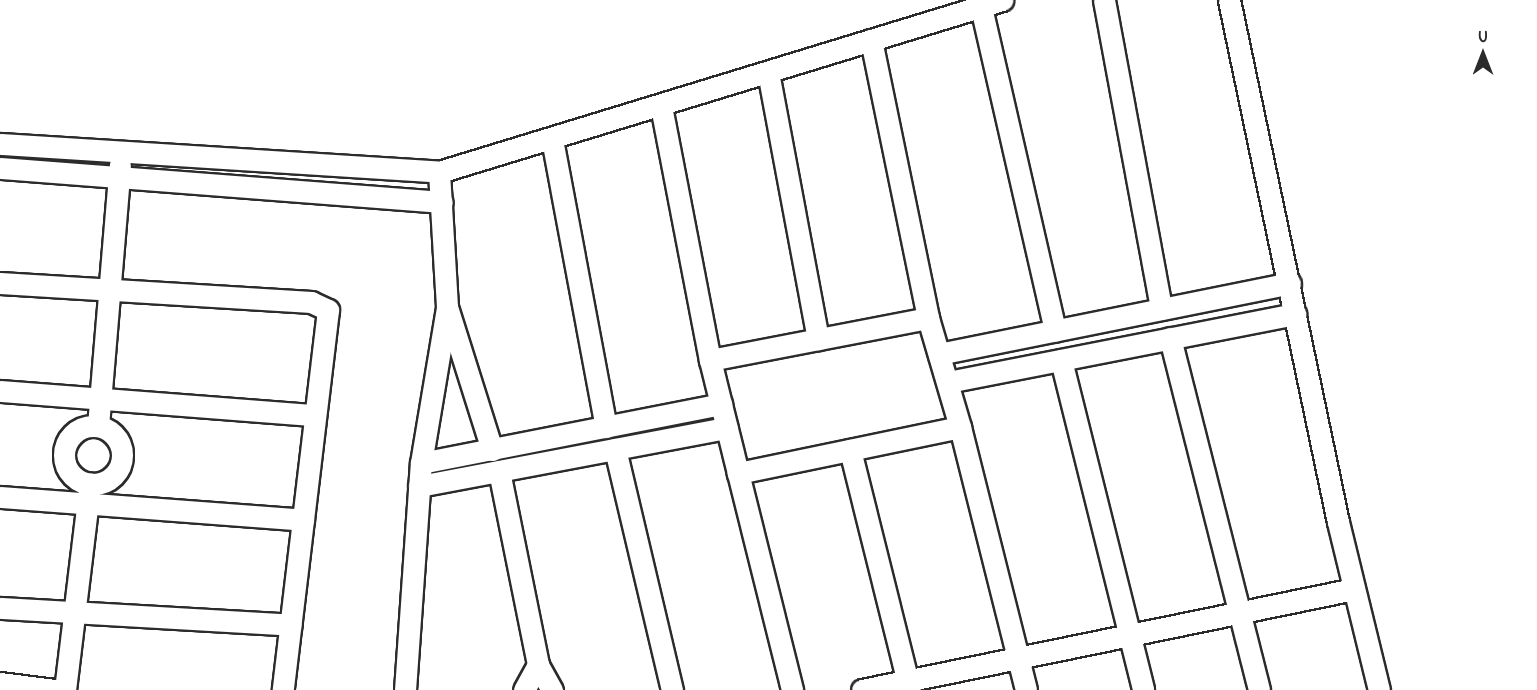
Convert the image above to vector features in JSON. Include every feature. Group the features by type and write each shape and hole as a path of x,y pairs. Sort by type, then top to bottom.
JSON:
{"street":[{"path":"0,144 439,172 552,140 1002,0"},
{"path":"1104,0 1161,309"},
{"path":"1229,0 1354,589 1379,690"},
{"path":"981,8 1055,331"},
{"path":"871,40 928,318 960,427 1026,690"},
{"path":"768,72 818,339"},
{"path":"662,106 710,360 792,690"},
{"path":"552,140 606,426"},
{"path":"98,426 121,152"},
{"path":"208,184 210,158"},
{"path":"0,168 442,202"},
{"path":"405,690 421,463 447,307 439,172"},
{"path":"0,283 110,287 319,303 330,318 314,415 283,690"},
{"path":"939,354 1290,283"},
{"path":"447,307 492,450"},
{"path":"948,382 1295,314"},
{"path":"710,360 928,318"},
{"path":"1170,338 1259,690"},
{"path":"1061,360 1143,690"},
{"path":"0,392 100,396 314,415"},
{"path":"421,463 721,404"},
{"path":"89,494 68,469 64,451 72,434 98,426"},
{"path":"64,690 89,494 109,479 122,463 121,443 98,426"},
{"path":"738,473 960,427"},
{"path":"419,486 727,428"},
{"path":"615,449 672,690"},
{"path":"850,450 909,685"},
{"path":"499,471 538,665 552,690"},
{"path":"0,497 89,494 303,520"},
{"path":"862,690 909,685 1018,658 1354,589"},
{"path":"0,608 291,625"},
{"path":"524,690 538,665"},
{"path":"0,683 55,690"}]}
